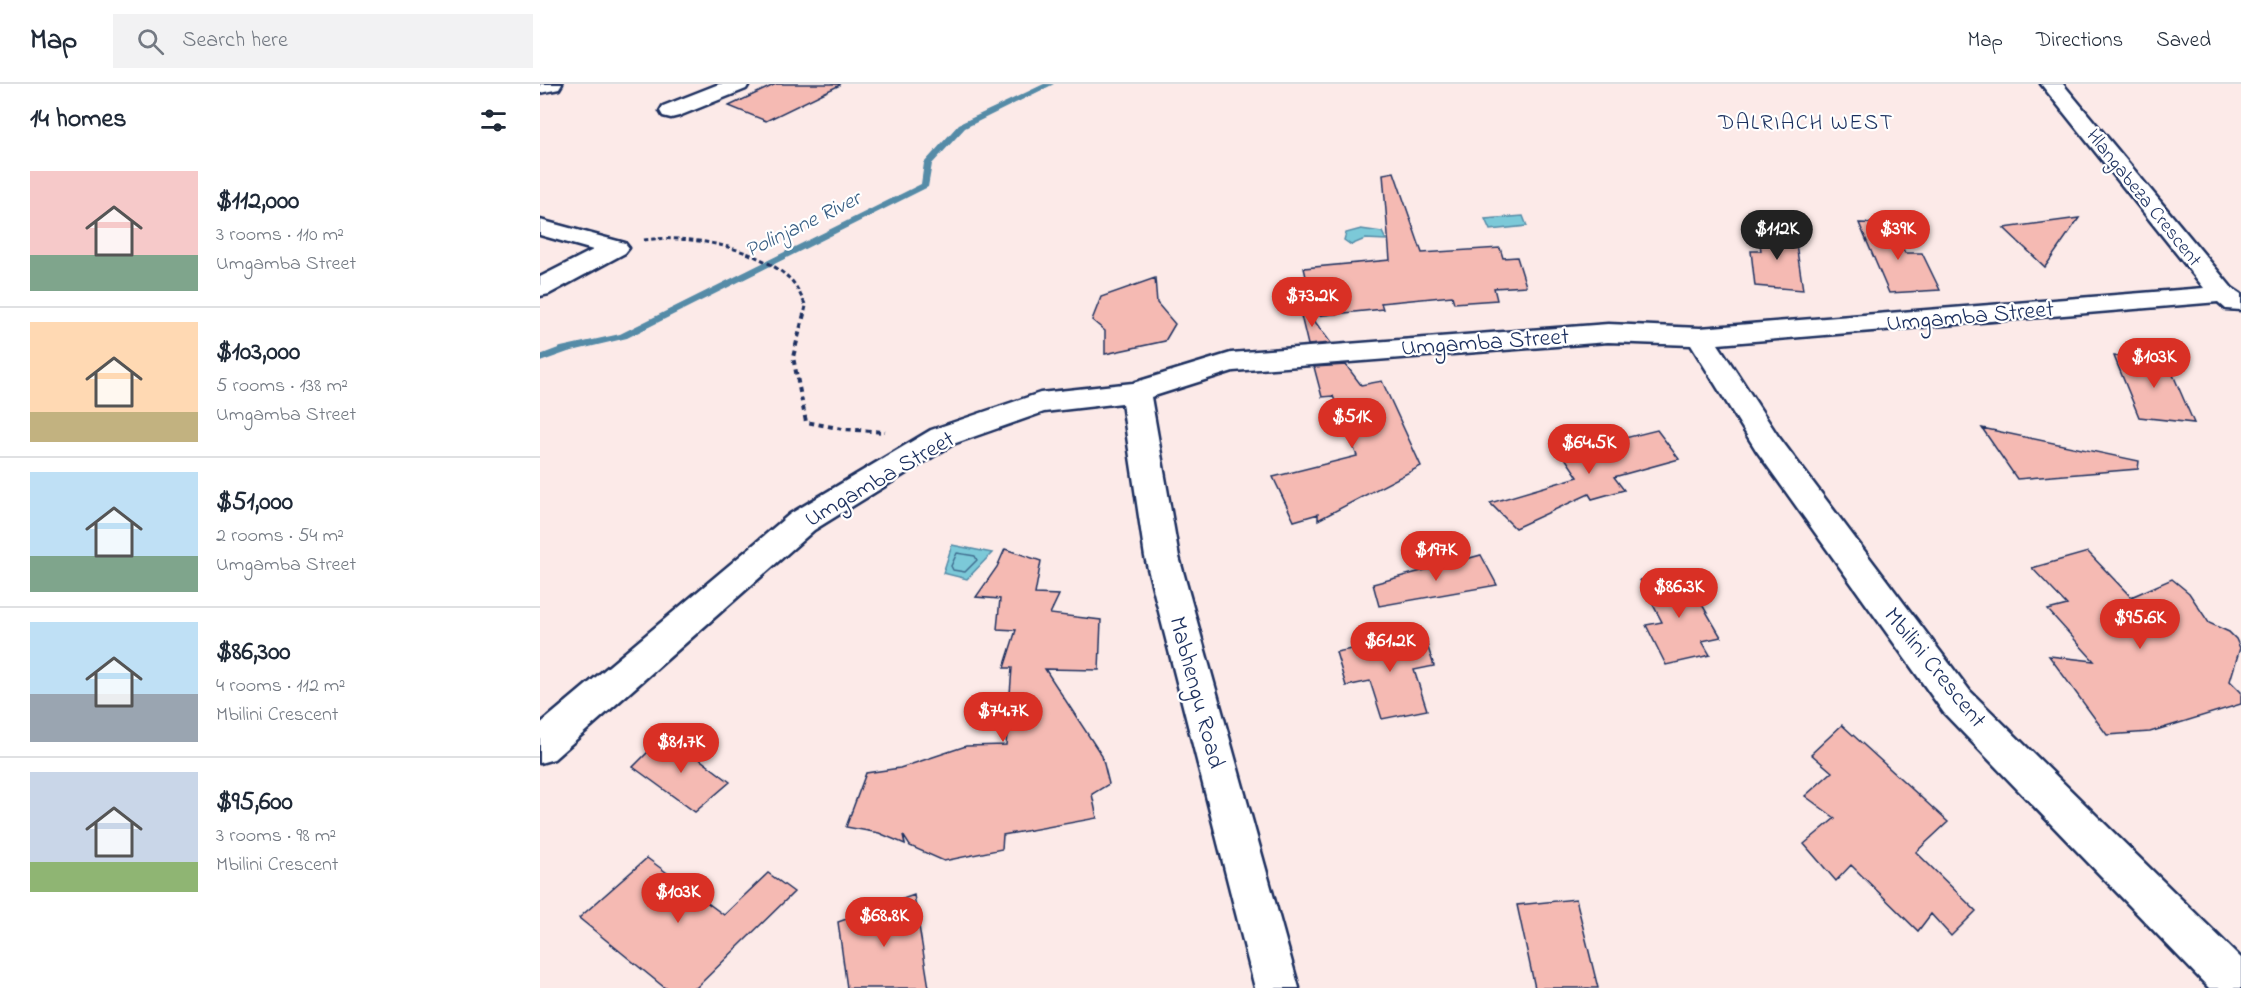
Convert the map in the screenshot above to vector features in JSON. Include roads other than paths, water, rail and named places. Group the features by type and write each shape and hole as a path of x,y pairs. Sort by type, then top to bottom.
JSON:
{"street":[{"path":"540,87 551,84"},
{"path":"671,111 738,84"},
{"name":"Hlangabeza Crescent","path":"2052,84 2232,300"},
{"path":"540,227 616,248 540,288"},
{"name":"Umgamba Street","path":"540,747 802,522 942,437 1040,403 1135,392 1231,362 1608,333 1700,337 2232,300"},
{"name":"Mbilini Crescent","path":"1700,337 1767,443 1957,702 2240,988"},
{"name":"Mabhengu Road","path":"1135,392 1162,557 1277,988"}],"water":[{"path":"1523,216 1527,226 1490,230 1485,219"},
{"path":"1361,229 1382,232 1386,240 1365,239 1351,245 1344,240 1346,233"},
{"path":"952,545 992,553 967,579 943,573"}],"waterway":[{"name":"Polinjane River","path":"540,359 565,349 623,336 925,185 928,163 962,126 1050,84"}],"district":[{"name":"DALRIACH WEST","path":"1806,121"}]}
